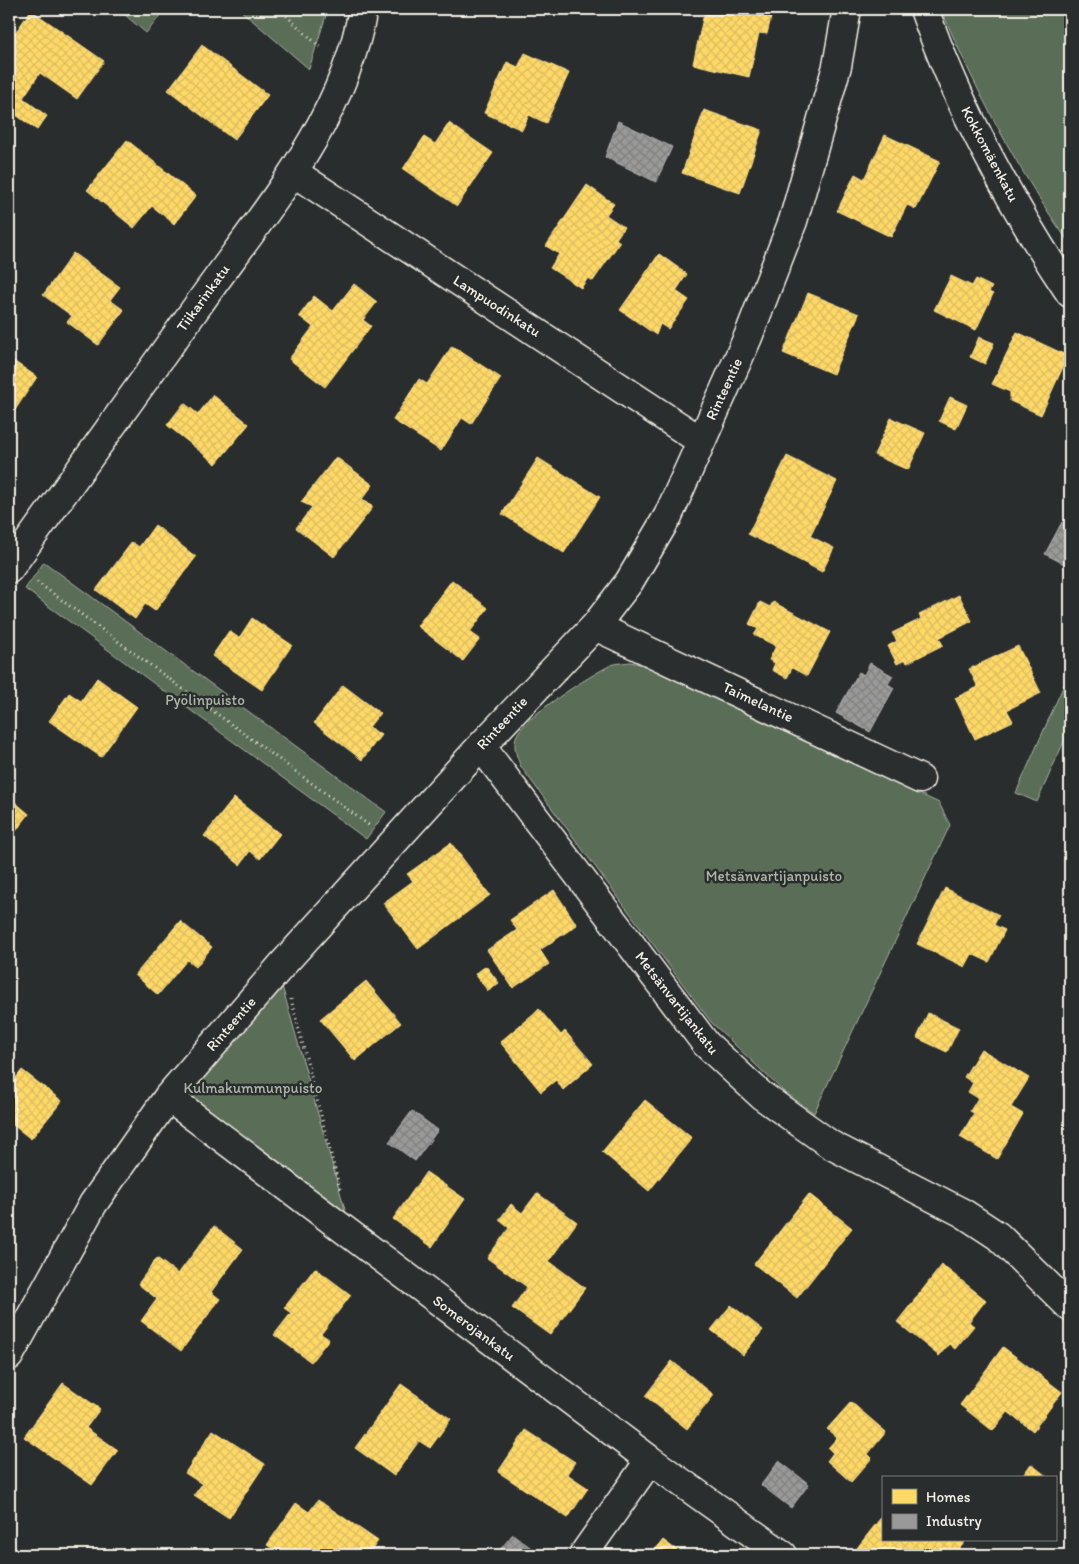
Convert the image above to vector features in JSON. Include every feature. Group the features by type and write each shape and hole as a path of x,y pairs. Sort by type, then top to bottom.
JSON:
{"street":[{"name":"Tiikarinkatu","path":"10,566 293,172 340,87 358,37 363,9"},
{"name":"Rinteentie","path":"9,1356 93,1204 168,1097 282,965 481,746 595,626 629,582 668,516 748,337 793,222 838,66 847,9"},
{"name":"Kokkomäenkatu","path":"924,9 956,90 990,156 1050,263 1070,293"},
{"name":"Lampuodinkatu","path":"293,172 701,441"},
{"name":"Taimelantie","path":"595,626 920,779"},
{"name":"Metsänvartijankatu","path":"481,746 706,1044 762,1095 831,1145 963,1213 998,1236 1070,1307"},
{"name":"Somerojankatu","path":"168,1097 650,1460 783,1555"},
{"path":"584,1555 650,1460"}],"path":[{"path":"280,9 324,50"},
{"path":"10,566 393,843"},
{"path":"282,965 341,1192"}],"green space":[{"path":"118,9 166,9 146,33"},
{"path":"239,9 328,9 309,69"},
{"path":"941,9 1070,9 1070,244 1033,188 999,130"},
{"name":"Pyölinpuisto","path":"44,562 386,812 366,839 25,589"},
{"name":"Metsänvartijanpuisto","path":"630,662 650,666 939,803 950,825 814,1113 783,1091 711,1022 521,767 515,749 515,741 521,729 531,719 559,697 601,670 613,664"},
{"path":"1070,671 1070,728 1037,802 1016,793"},
{"name":"Kulmakummunpuisto","path":"280,979 351,1231 205,1122 185,1091"}],"building: Homes":[{"path":"705,9 773,9 767,34 759,33 749,77 693,64"},
{"path":"31,10 104,61 77,99 40,73 23,98 47,116 37,130 9,110 9,42"},
{"path":"202,45 268,95 234,140 168,90"},
{"path":"525,53 569,73 546,123 529,115 522,130 484,113 507,62 518,67"},
{"path":"704,110 762,130 740,193 682,173"},
{"path":"449,123 493,153 457,206 403,169 424,137 435,144"},
{"path":"885,135 940,161 916,209 907,205 891,237 837,211 855,174 864,179"},
{"path":"127,140 196,196 174,224 152,206 134,228 87,190"},
{"path":"587,185 614,204 606,215 624,227 616,239 620,242 593,281 588,278 581,288 550,268 559,254 546,246"},
{"path":"73,253 120,287 110,300 124,310 98,345 67,322 72,316 43,295"},
{"path":"659,254 687,274 676,291 689,300 668,329 660,324 656,335 620,310"},
{"path":"951,276 972,286 976,279 992,287 989,292 993,294 976,330 934,310"},
{"path":"354,284 377,302 363,320 371,326 325,387 289,359 313,327 299,316 314,296 333,311"},
{"path":"808,293 859,314 833,374 783,353"},
{"path":"1017,332 1068,356 1041,415 1010,401 1010,392 992,384"},
{"path":"979,337 994,343 985,364 970,357"},
{"path":"452,346 501,378 471,424 462,418 441,451 393,420 419,379 427,384"},
{"path":"9,358 37,377 11,416 9,415"},
{"path":"213,395 249,424 216,464 167,425 184,403 198,414"},
{"path":"950,397 967,405 956,429 939,421"},
{"path":"891,418 925,433 908,470 874,455"},
{"path":"787,456 837,481 810,536 834,548 822,572 748,534"},
{"path":"336,457 373,485 362,499 373,507 334,557 296,528 312,507 301,502"},
{"path":"538,458 600,497 564,553 502,514"},
{"path":"155,525 196,557 155,611 145,604 135,619 96,590 132,542 139,547"},
{"path":"452,580 488,608 470,632 480,639 463,661 417,626"},
{"path":"959,595 972,621 939,638 943,645 907,663 905,660 897,664 888,646 897,641 892,633 921,619 919,615"},
{"path":"760,602 770,607 773,602 830,632 807,676 792,668 787,678 772,670 775,663 769,660 776,646 754,635 758,629 749,624"},
{"path":"252,618 292,645 262,690 212,656 229,631 239,638"},
{"path":"1018,646 1041,693 1007,710 1013,721 975,739 955,698 978,687 969,669"},
{"path":"97,678 137,707 101,757 49,721 69,693 81,701"},
{"path":"343,685 380,713 369,727 381,735 362,760 314,723"},
{"path":"1065,792 1070,792 1070,834"},
{"path":"9,797 29,814 9,840"},
{"path":"234,798 280,834 260,859 250,851 240,865 204,836"},
{"path":"451,843 490,895 418,949 383,903 413,881 407,874"},
{"path":"945,888 999,915 994,925 1005,930 989,962 972,954 965,967 917,944"},
{"path":"554,890 577,925 540,950 549,964 513,988 487,950 517,930 510,920"},
{"path":"180,921 212,947 196,967 187,960 158,995 135,975"},
{"path":"486,966 499,983 488,991 475,974"},
{"path":"366,981 401,1023 355,1061 320,1019"},
{"path":"539,1009 561,1035 565,1031 593,1064 563,1090 556,1080 541,1092 500,1042"},
{"path":"928,1013 959,1028 947,1052 917,1038"},
{"path":"981,1049 1029,1078 1011,1107 1023,1114 997,1159 960,1137 974,1113 970,1111 978,1098 968,1092 973,1083 964,1077"},
{"path":"22,1070 62,1101 31,1139 9,1122 9,1087"},
{"path":"645,1100 692,1138 649,1191 602,1152"},
{"path":"426,1172 465,1199 432,1247 393,1219"},
{"path":"537,1193 577,1222 549,1261 585,1288 550,1335 512,1308 527,1287 487,1258 509,1228 499,1220 511,1204 522,1213"},
{"path":"809,1194 852,1228 797,1298 754,1264"},
{"path":"214,1226 243,1249 211,1292 220,1299 181,1351 141,1321 157,1299 138,1284 157,1258 178,1274"},
{"path":"942,1265 986,1300 969,1322 974,1326 955,1349 949,1344 939,1356 897,1322"},
{"path":"315,1268 351,1295 321,1334 329,1339 311,1362 274,1335 291,1313 284,1308"},
{"path":"731,1305 763,1330 743,1355 711,1330"},
{"path":"1003,1347 1062,1392 1033,1431 1008,1412 993,1431 960,1405"},
{"path":"672,1361 714,1395 687,1429 645,1396"},
{"path":"63,1383 100,1409 86,1428 118,1450 92,1485 24,1437"},
{"path":"401,1384 451,1419 430,1448 419,1441 394,1476 355,1448"},
{"path":"851,1402 886,1432 868,1454 872,1458 851,1482 827,1461 833,1453 828,1448 837,1438 827,1429"},
{"path":"213,1430 265,1464 229,1518 194,1495 202,1484 185,1473"},
{"path":"526,1430 575,1462 567,1474 588,1488 568,1518 498,1472"},
{"path":"1031,1464 1046,1476 1022,1476"},
{"path":"318,1500 378,1541 368,1555 283,1555 267,1545 296,1503 309,1512"},
{"path":"882,1516 882,1542 965,1542 954,1555 867,1555 857,1548"},
{"path":"663,1540 683,1555 651,1555"},
{"path":"1066,1550 1070,1555 1061,1555"}],"building: Industry":[{"path":"618,121 672,147 656,182 605,157"},
{"path":"1062,522 1070,527 1070,567 1045,554"},
{"path":"870,663 893,676 888,684 894,688 870,732 836,713 859,672 864,675"},
{"path":"412,1111 438,1130 415,1161 389,1142"},
{"path":"779,1461 809,1484 791,1508 761,1485"},
{"path":"513,1534 540,1555 502,1555 498,1552"}]}
